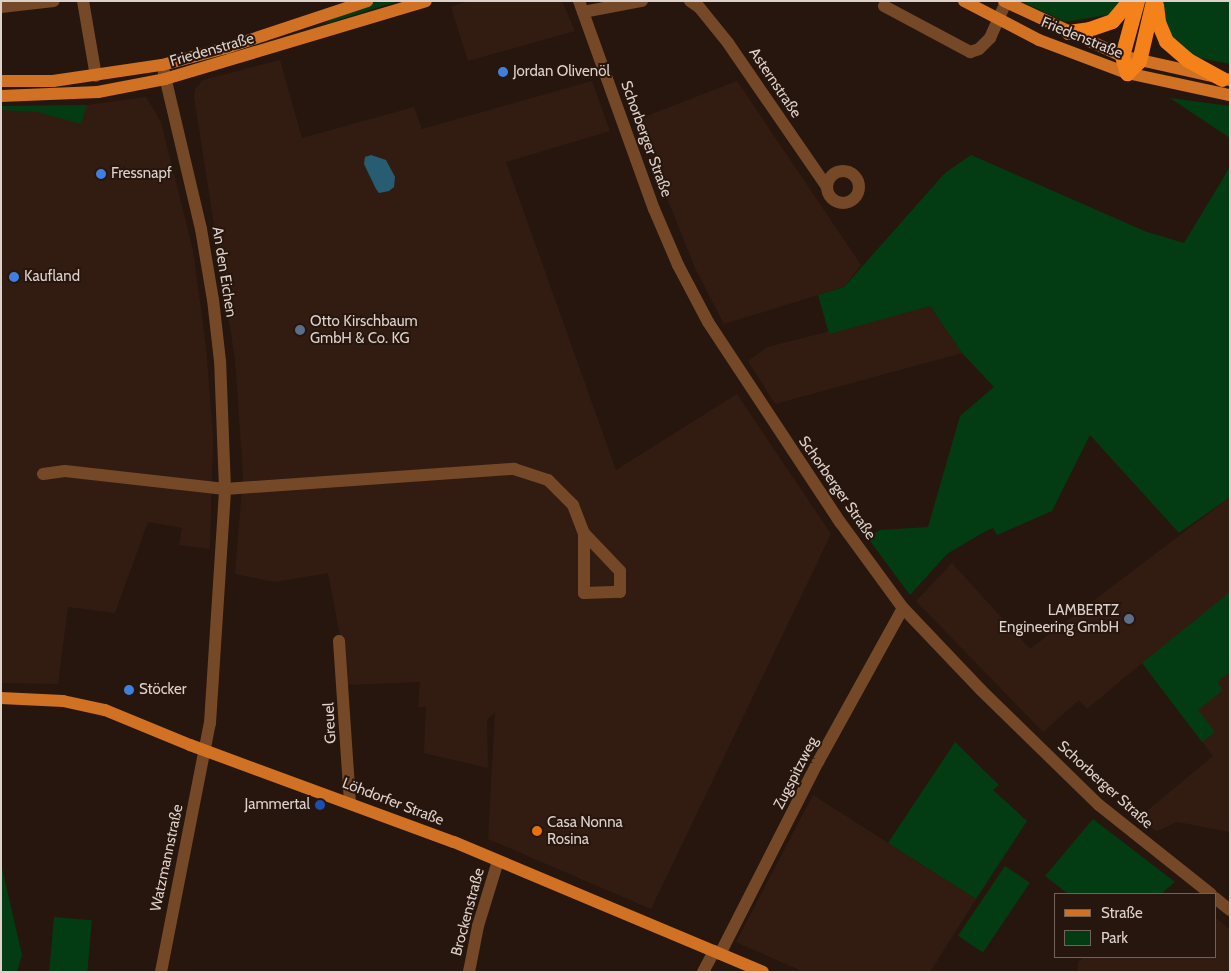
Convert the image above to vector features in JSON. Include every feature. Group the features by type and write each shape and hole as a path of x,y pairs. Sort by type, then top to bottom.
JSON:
{"highway":[{"path":"1068,32 1089,29 1112,21 1129,1"},
{"path":"1138,1 1122,56 1127,73 1139,61 1155,1"},
{"path":"1155,1 1158,22 1166,41 1188,60 1226,80"}],"main road":[{"name":"Friedenstraße","path":"1,81 96,76 162,65 226,48 367,1"},
{"name":"Friedenstraße","path":"1,96 98,92 166,79 426,1"},
{"name":"Friedenstraße","path":"964,1 1039,40 1127,73 1230,96"},
{"name":"Friedenstraße","path":"1005,2 1122,56 1226,80"},
{"name":"Löhdorfer Straße","path":"1,698 88,705 206,751 350,802 498,861 763,972"}],"street":[{"path":"1,7 25,7 54,1"},
{"path":"83,1 96,76"},
{"path":"581,6 642,1"},
{"name":"Asternstraße","path":"690,1 699,7 728,43 827,187"},
{"name":"Friedenstraße","path":"884,6 968,52 985,44 1000,19 1005,2"},
{"name":"Schorberger Straße","path":"581,6 654,209 678,266 708,322 784,440 904,608 1099,805 1210,893"},
{"name":"An den Eichen","path":"162,65 201,229 213,300 220,361 226,489 206,751"},
{"path":"42,474 65,471 226,489 514,468 543,478 565,495 579,516 584,533 584,593 620,592 620,571 584,533"},
{"name":"Zugspitzweg","path":"702,972 717,953 818,762 904,608"},
{"name":"Greuel","path":"340,641 350,802"},
{"name":"Watzmannstraße","path":"161,972 206,751"},
{"name":"Brockenstraße","path":"469,972 478,926 498,861"},
{"path":"1216,899 1230,910"}],"shaded area":[{"path":"469,1 562,1 575,31 468,61 451,7"},
{"path":"280,60 302,138 414,107 422,129 592,81 610,131 506,162 616,470 737,394 831,534 651,909 488,839 495,712 487,720 488,768 424,753 426,707 418,707 420,682 345,685 341,641 328,573 275,582 235,574 243,476 235,359 194,97 195,89 203,80"},
{"path":"737,81 861,265 844,287 724,324 695,268 636,120"},
{"path":"146,97 161,122 193,250 206,347 213,437 210,549 179,545 182,528 148,522 115,613 68,607 58,684 1,683 1,106 87,105"},
{"path":"930,306 962,353 775,404 748,361 767,347"},
{"path":"1230,497 1230,832 1177,822 1157,831 1136,820 1213,756 1142,663 1087,709 1079,700 1043,732 916,601 952,563 1030,649"},
{"path":"813,795 976,899 930,972 804,972 736,942"},
{"path":"1216,918 1230,930 1230,972 1077,972 1078,962 1083,958 1216,958"}],"green space":[{"path":"379,1 399,1 274,40 324,24 340,14"},
{"path":"1020,1 1123,1 1112,14 1066,22"},
{"path":"1161,1 1230,1 1230,64 1194,57 1183,51 1164,26"},
{"path":"1170,98 1230,106 1230,138"},
{"path":"87,105 81,124 38,112 1,110 1,106"},
{"path":"971,155 1147,232 1184,243 1230,167 1230,497 1179,533 1090,435 1052,511 997,535 993,528 984,532 947,554 910,595 867,537 880,530 928,527 960,416 994,387 962,353 930,306 829,334 818,295 844,287 945,173"},
{"path":"1230,592 1230,672 1217,682 1223,690 1198,710 1215,732 1202,742 1142,663"},
{"path":"955,742 999,785 993,790 1027,821 976,899 888,843"},
{"path":"1093,819 1175,882 1162,893 1067,893 1045,876"},
{"path":"1,864 22,955 17,972 1,972"},
{"path":"1005,866 1030,883 983,952 958,936"},
{"path":"54,917 92,920 87,972 49,972"}],"water":[{"path":"371,155 386,160 395,177 394,187 389,191 379,193 376,189 364,164 365,157"}],"place":[{"name":"Jordan Olivenöl","path":"503,72"},
{"name":"Fressnapf","path":"101,174"},
{"name":"Kaufland","path":"14,277"},
{"name":"Otto Kirschbaum GmbH & Co. KG","path":"300,330"},
{"name":"LAMBERTZ Engineering GmbH","path":"1129,619"},
{"name":"Stöcker","path":"129,690"},
{"name":"Jammertal","path":"320,805"},
{"name":"Casa Nonna Rosina","path":"537,831"}]}
